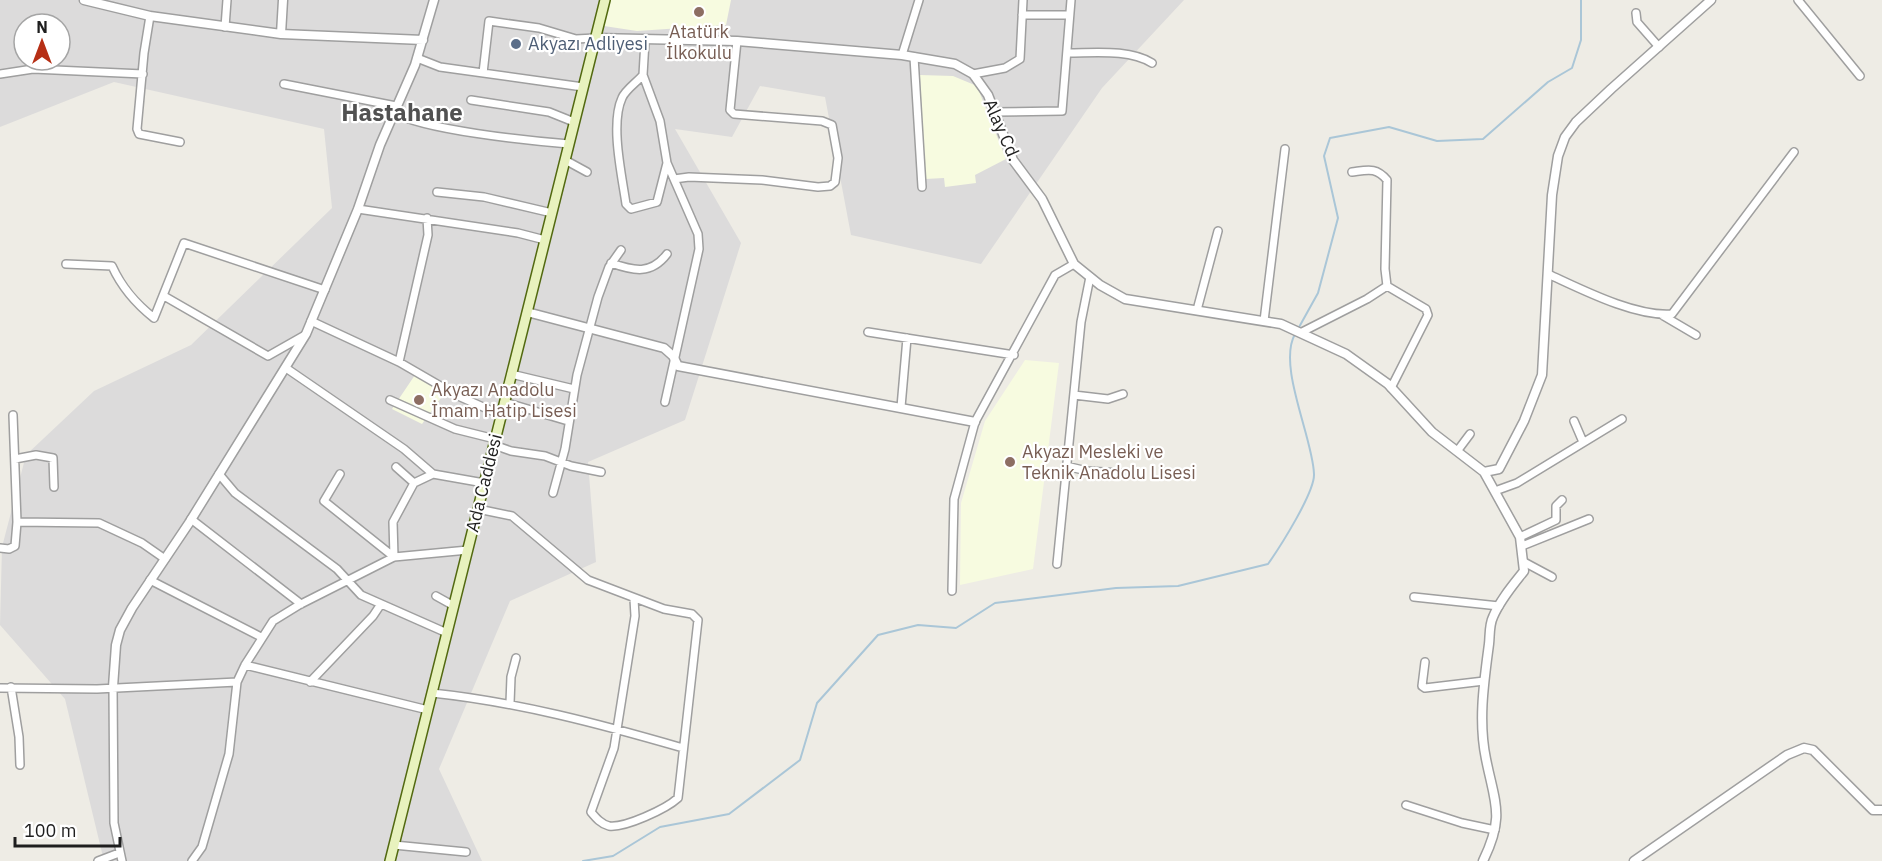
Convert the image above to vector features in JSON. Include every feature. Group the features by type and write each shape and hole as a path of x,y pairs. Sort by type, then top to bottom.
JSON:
{"main road":[{"name":"Ada Caddesi","path":"390,861 605,0"}],"street":[{"path":"84,0 150,16 281,34 423,40"},
{"path":"225,27 227,0"},
{"path":"281,34 283,0"},
{"path":"122,861 114,812 113,687 120,630 306,334 417,58 434,0"},
{"path":"902,55 919,0"},
{"path":"483,73 489,21 539,28 576,39 737,41 902,55 955,64 973,74 1005,68 1020,59 1023,0"},
{"path":"994,112 1062,111 1071,0"},
{"path":"1484,472 1499,469 1524,421 1542,375 1552,195 1558,156 1565,137 1576,122 1711,0"},
{"path":"1798,0 1860,76"},
{"path":"1636,13 1637,22 1659,47"},
{"path":"1022,15 1068,15"},
{"path":"150,16 137,129 139,134 180,142"},
{"path":"645,41 644,75 660,121 667,163 698,234 699,249 664,402"},
{"path":"674,179 762,180 818,187 830,186 835,182 838,158 832,126 822,121 734,114 730,110 737,41"},
{"path":"1068,54 1129,55 1142,57 1152,63"},
{"path":"914,57 922,187"},
{"path":"417,58 441,67 583,87"},
{"path":"0,74 33,69 143,74"},
{"name":"Alay Cd.","path":"973,74 988,95 1012,160 1042,199 1074,264 1125,299 1281,324 1303,332 1346,354 1391,388 1432,432 1484,472 1521,542"},
{"path":"644,75 623,95 618,114 620,164 626,204 631,209 657,202 667,163"},
{"path":"284,84 395,109 403,118 442,126 569,144"},
{"path":"471,100 549,112 574,122"},
{"path":"1264,321 1285,149"},
{"path":"1662,315 1672,314 1679,306 1794,152"},
{"path":"565,160 587,172"},
{"path":"1352,172 1373,169 1380,171 1387,180 1384,269 1388,286 1426,309 1428,315 1391,388"},
{"path":"437,192 484,197 552,213"},
{"path":"358,209 545,240"},
{"path":"399,362 428,236 427,219"},
{"path":"1197,310 1218,231"},
{"path":"66,264 112,266 119,283 154,318 184,243 325,291"},
{"path":"553,493 565,449 574,389 598,297 611,263 621,250"},
{"path":"611,263 643,271 653,268 667,254"},
{"path":"952,591 954,499 975,422 1014,355 1055,275 1074,264"},
{"path":"1548,274 1584,291 1662,315 1696,335"},
{"path":"1057,564 1081,322 1090,277"},
{"path":"1303,332 1388,286"},
{"path":"164,296 268,356 306,334"},
{"path":"527,312 664,348 678,366 975,422"},
{"path":"311,321 399,362 456,395 501,415"},
{"path":"868,332 1014,355"},
{"path":"901,407 907,338"},
{"path":"286,368 404,449 433,474 484,483"},
{"path":"511,374 574,389"},
{"path":"1074,395 1108,399 1123,394"},
{"path":"390,400 455,429 571,466 601,472"},
{"path":"504,402 568,421"},
{"path":"0,548 9,549 15,546 17,522 13,416"},
{"path":"1495,490 1517,483 1622,419"},
{"path":"1574,421 1583,442"},
{"path":"1458,450 1470,434"},
{"path":"15,459 36,455 53,458 54,487"},
{"path":"1066,466 1087,471 1120,473"},
{"path":"396,467 414,483"},
{"path":"219,474 235,493 338,569 361,595 447,633"},
{"path":"340,474 324,501 394,557"},
{"path":"394,557 393,522 414,483 433,474"},
{"path":"1521,542 1556,520 1556,506 1562,500"},
{"path":"478,509 512,516 588,579 634,599 664,609 692,614 698,620 678,798 662,809 622,825 608,826 598,821 591,812 614,748 635,615 634,599"},
{"path":"191,519 301,604"},
{"path":"1521,542 1589,519"},
{"path":"17,522 99,523 142,543 165,559"},
{"path":"1483,861 1495,830 1496,794 1486,759 1482,727 1484,681 1492,618 1524,571 1521,542"},
{"path":"192,861 202,846 229,754 237,682 261,637 273,621 301,604 394,557 468,550"},
{"path":"1524,562 1552,577"},
{"path":"150,580 261,637"},
{"path":"436,596 454,606"},
{"path":"1414,597 1499,606"},
{"path":"310,682 373,616 381,604"},
{"path":"510,703 511,677 516,658"},
{"path":"1425,662 1422,686 1425,688 1484,681"},
{"path":"245,665 428,710"},
{"path":"0,688 113,687 237,682"},
{"path":"11,687 20,765"},
{"path":"432,693 510,703 683,748"},
{"path":"1634,861 1787,755 1804,748 1813,750 1873,810 1882,810"},
{"path":"1406,806 1453,821 1495,830"},
{"path":"394,845 466,852"},
{"path":"98,861 119,853"}],"shaded area":[{"path":"0,0 1184,0 1102,88 981,264 851,235 825,97 760,86 732,137 675,129 741,243 685,420 588,462 596,562 510,601 439,769 482,861 104,861 65,699 0,625 2,547 26,455 94,391 191,345 332,208 324,129 114,82 0,127"},
{"path":"609,0 731,0 726,25 637,31 604,26 603,20"},
{"path":"920,75 953,76 977,86 1006,159 975,175 976,183 945,187 944,178 925,179"},
{"name":"Akyazı Mesleki ve Teknik Anadolu Lisesi","path":"1025,360 1059,363 1033,569 960,585 961,503 985,421"},
{"name":"Akyazı Anadolu İmam Hatip Lisesi","path":"415,375 446,391 422,424 392,409"}],"waterway":[{"path":"1298,329 1318,293 1338,218 1324,156 1330,138 1389,127 1437,141 1483,139 1548,82 1572,68 1581,40 1581,0"},
{"path":"583,861 613,856 660,827 729,814 800,760 817,703 878,635 918,625 956,628 995,603 1116,588 1178,586 1268,564 1303,506 1314,474 1290,364 1295,334"}],"place":[{"name":"Atatürk İlkokulu","path":"699,12"},
{"name":"Akyazı Adliyesi","path":"516,44"},
{"name":"Akyazı Anadolu İmam Hatip Lisesi","path":"419,400"},
{"name":"Akyazı Mesleki ve Teknik Anadolu Lisesi","path":"1010,462"}],"district":[{"name":"Hastahane","path":"402,113"}]}
